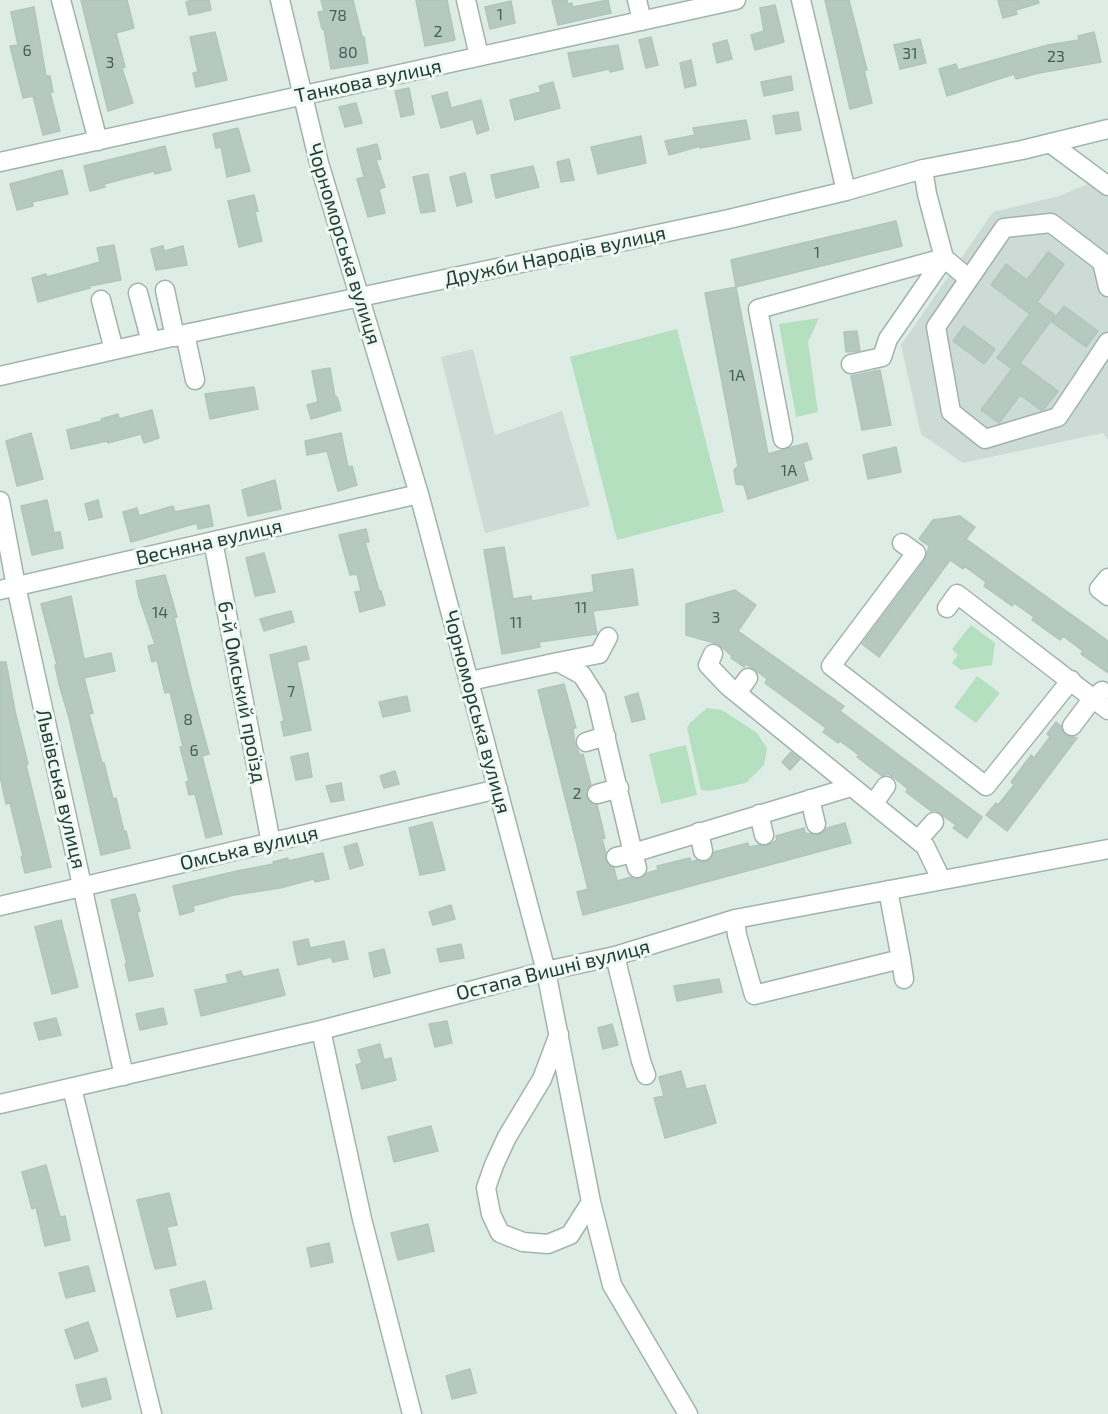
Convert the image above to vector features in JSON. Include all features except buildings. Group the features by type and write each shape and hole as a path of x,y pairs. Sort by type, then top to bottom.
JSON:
{"street":[{"path":"61,0 98,141"},
{"name":"Чорноморська вулиця","path":"280,0 319,163 419,494 546,971 591,1202 612,1285 688,1414"},
{"path":"466,0 479,56"},
{"path":"637,0 642,21"},
{"name":"Танкова вулиця","path":"0,162 736,0"},
{"path":"801,0 846,191"},
{"name":"Дружби Народів вулиця","path":"0,376 180,335 729,219 923,170 1108,129"},
{"path":"1050,143 1108,186"},
{"path":"923,170 944,258 969,279"},
{"path":"1108,287 1102,262 1051,223 1004,228 936,327 951,412 985,439 1058,417 1108,342"},
{"path":"851,364 882,357 888,339 944,258"},
{"path":"783,440 758,309 944,258"},
{"path":"165,290 195,380"},
{"path":"138,293 151,342"},
{"path":"102,300 114,350"},
{"name":"Весняна вулиця","path":"8,588 419,494"},
{"name":"Львівська вулиця","path":"0,501 8,588 83,887 124,1076"},
{"name":"6-й Омський проїзд","path":"213,541 271,843"},
{"path":"902,543 916,553 831,666 993,790 1033,739 1071,680"},
{"path":"1108,578 1099,589 1108,596"},
{"path":"956,595 1010,626 1057,662 1071,680 1098,694 1108,710"},
{"path":"470,681 599,654 608,637"},
{"path":"713,654 708,665 736,693 789,725 835,763 851,787 925,846 941,879"},
{"path":"558,662 582,675 597,697 619,788 629,859 699,832 851,787"},
{"path":"736,693 748,678"},
{"path":"1072,726 1098,694"},
{"path":"586,742 606,736"},
{"path":"874,804 885,786"},
{"path":"597,794 619,788"},
{"name":"Омська вулиця","path":"0,906 498,789"},
{"path":"810,799 816,824"},
{"path":"759,814 764,835"},
{"path":"918,840 934,822"},
{"path":"699,832 703,851"},
{"name":"Остапа Вишні вулиця","path":"0,1104 321,1030 546,971 615,957 735,919 1108,849"},
{"path":"888,890 904,979"},
{"path":"735,919 737,935 754,995 901,959"},
{"path":"615,957 646,1075"},
{"path":"321,1030 362,1219 412,1414"},
{"path":"559,1032 542,1079 494,1165 486,1188 491,1214 500,1233 523,1242 548,1244 570,1235 591,1202"},
{"path":"72,1088 152,1414"}],"shaded area":[{"path":"1108,176 1108,440 1103,433 963,463 921,434 901,345 993,212 1059,196"},
{"path":"473,349 495,435 562,411 590,506 485,533 441,357"}],"green space":[{"path":"819,318 808,342 818,412 796,417 779,324"},
{"path":"677,329 724,512 617,540 570,357"},
{"path":"971,625 995,643 992,665 961,670 952,663 958,655 952,649"},
{"path":"977,676 1000,693 976,723 954,707"},
{"path":"707,708 722,710 757,733 767,748 764,765 746,783 709,791 701,790 687,728"},
{"path":"686,745 697,795 661,804 649,754"}]}
